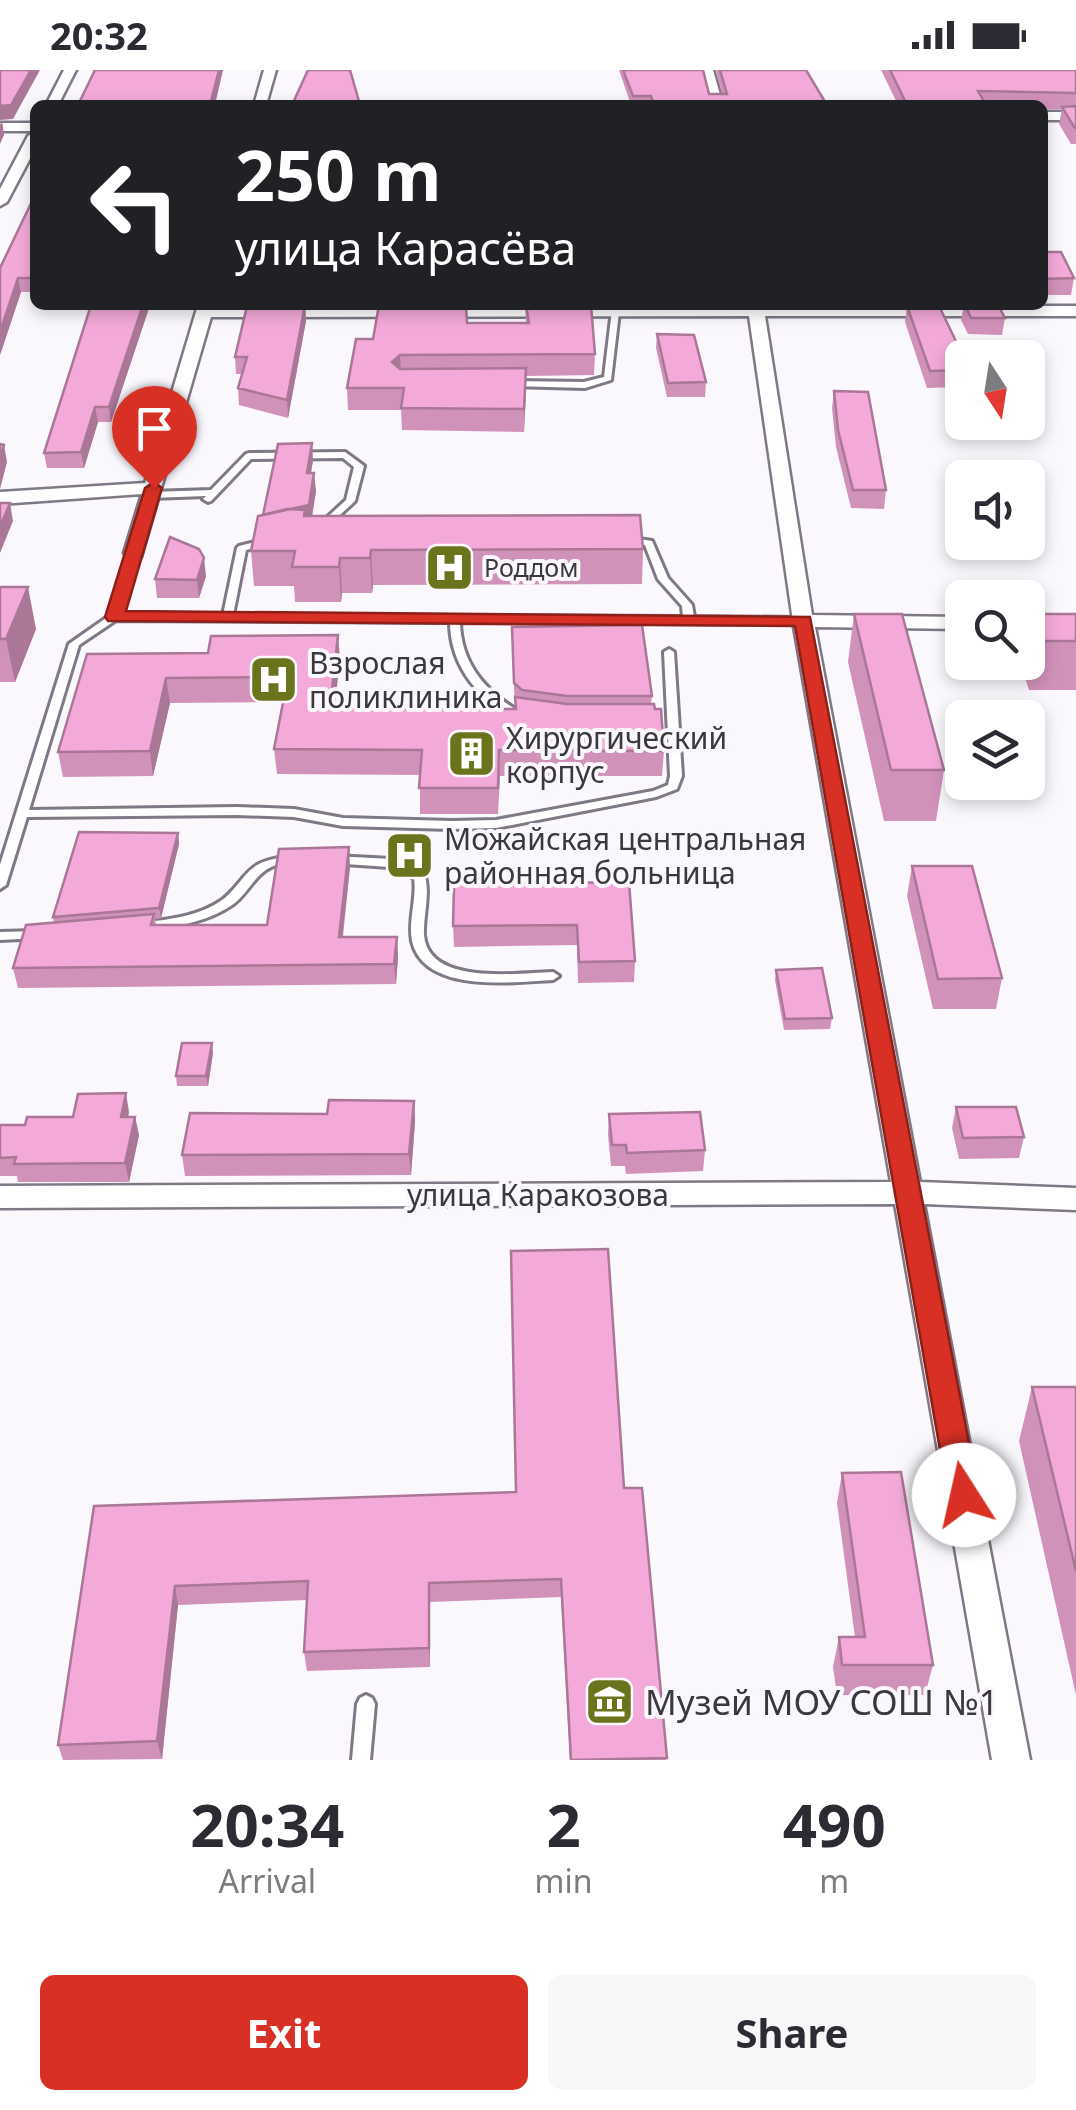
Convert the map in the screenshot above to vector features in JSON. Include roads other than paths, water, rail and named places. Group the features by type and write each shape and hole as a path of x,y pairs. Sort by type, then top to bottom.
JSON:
{"street":[{"path":"55,100 70,70"},
{"path":"261,100 270,70"},
{"path":"707,70 715,100"},
{"path":"1048,116 1076,116"},
{"path":"0,127 30,127"},
{"path":"0,202 30,145"},
{"path":"134,553 204,310"},
{"path":"410,310 685,310"},
{"path":"755,310 804,621 1010,1760"},
{"path":"969,310 1076,311"},
{"path":"0,498 152,491"},
{"path":"804,621 945,623"},
{"name":"улица Каракозова","path":"0,1196 910,1192 1076,1199"}],"lane":[{"path":"493,384 585,385 608,378 615,312"},
{"path":"152,491 209,496 231,480 241,461 249,456 328,453 356,459 359,466 350,500 323,526 309,533"},
{"path":"227,618 242,548 282,540"},
{"path":"617,540 649,543 663,579 686,605 689,620"},
{"path":"114,617 134,553"},
{"path":"0,885 74,644 114,617 804,621"},
{"path":"455,619 453,644 460,663 517,716 536,721"},
{"path":"22,814 237,811 294,813 343,822 496,824 673,786 669,652"},
{"path":"656,722 674,722"},
{"path":"121,929 196,918 230,902 253,870 263,864 310,860"},
{"path":"326,860 391,863 420,876 418,943 430,964 443,971 484,977 553,976"},
{"path":"0,936 51,935"},
{"path":"361,1760 366,1704"}],"place":[{"name":"Роддом","path":"449,567"},
{"name":"Взрослая поликлиника","path":"274,679"},
{"name":"Хирургический корпус","path":"471,754"},
{"name":"Можайская центральная районная больница","path":"409,855"},
{"name":"Музей МОУ СОШ №1","path":"610,1701"}]}
